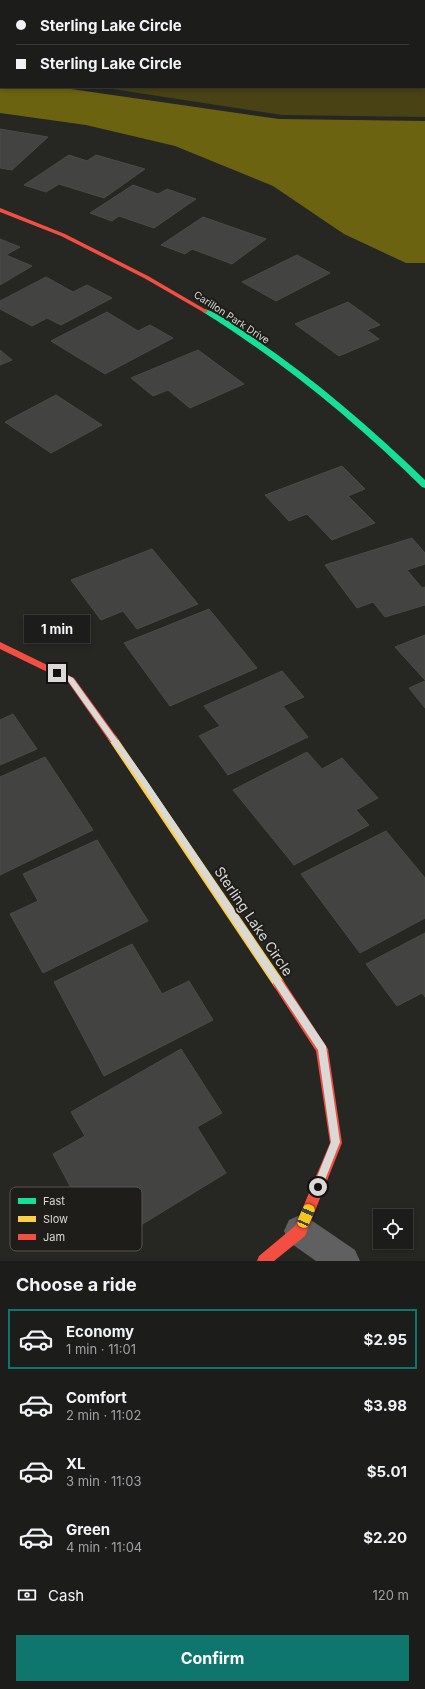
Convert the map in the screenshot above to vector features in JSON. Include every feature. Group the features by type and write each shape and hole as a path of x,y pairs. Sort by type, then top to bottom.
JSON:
{"street":[{"name":"Carillon Park Drive","path":"0,210 63,235 146,277 224,322 302,376 384,444 425,485"},
{"name":"Sterling Lake Circle","path":"0,645 71,680 142,780 322,1049 336,1142 300,1231 264,1261"},
{"path":"300,1231 344,1261"}],"shaded area":[{"path":"0,88 64,88 279,119 425,121 425,263 406,263 344,234 273,186 175,146 86,125 0,113"},
{"path":"106,88 425,88 425,117 282,115"}],"building":[{"path":"0,129 48,137 12,170 0,168"},
{"path":"69,155 87,161 96,155 145,169 104,198 59,184 46,192 24,185"},
{"path":"133,185 158,194 167,189 196,199 154,228 119,216 112,221 90,213"},
{"path":"203,217 266,239 232,264 192,249 185,254 161,245"},
{"path":"0,239 20,247 6,255 32,266 0,285"},
{"path":"297,255 330,273 276,301 242,282"},
{"path":"46,277 73,292 87,285 112,298 61,325 47,318 32,326 0,309 0,301"},
{"path":"348,302 380,325 367,330 379,339 339,356 295,324"},
{"path":"107,312 138,331 150,325 173,338 105,374 51,341"},
{"path":"0,350 12,360 0,365"},
{"path":"198,350 244,384 190,408 168,390 153,396 131,378"},
{"path":"56,395 102,425 51,453 5,422"},
{"path":"342,466 365,489 348,496 375,523 332,540 307,514 289,521 265,495"},
{"path":"412,538 425,553 425,564 407,570 422,588 425,587 425,605 385,617 373,602 357,608 325,565"},
{"path":"152,549 198,604 137,629 123,611 101,620 71,580"},
{"path":"209,609 257,668 170,706 124,643"},
{"path":"425,635 425,680 395,647"},
{"path":"282,671 304,697 283,706 308,737 228,775 199,736 220,726 204,706"},
{"path":"425,681 425,708 409,688"},
{"path":"13,714 37,749 0,765 0,720"},
{"path":"307,752 322,769 342,758 378,798 356,810 369,825 294,865 233,790"},
{"path":"45,757 93,830 0,875 0,777"},
{"path":"386,831 425,878 425,918 360,953 301,874"},
{"path":"97,840 148,921 43,973 10,914 38,901 23,874"},
{"path":"425,933 425,997 422,993 397,1006 366,964"},
{"path":"132,944 162,994 189,981 213,1020 104,1076 54,982"},
{"path":"181,1049 222,1113 197,1127 226,1173 142,1224 142,1187 71,1187 53,1154 85,1136 71,1112"}],"traffic: fast":[{"path":"205,311 235,329 293,369 321,391 348,413 425,485"}],"traffic: slow":[{"path":"113,739 279,984"}],"traffic: jam":[{"path":"0,210 63,235 146,277 205,311"},
{"path":"0,645 71,680 113,739"},
{"path":"264,1261 300,1231 336,1143 322,1049 279,984"}],"route":[{"path":"57,673 71,680 142,780 322,1049 336,1142 318,1187"}]}
